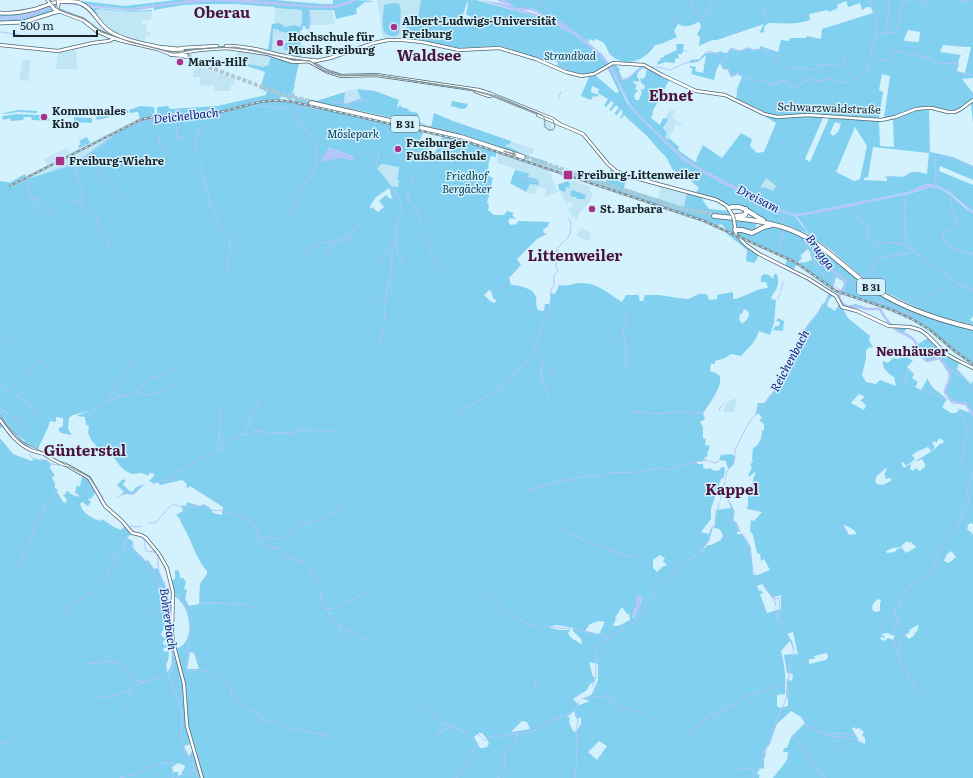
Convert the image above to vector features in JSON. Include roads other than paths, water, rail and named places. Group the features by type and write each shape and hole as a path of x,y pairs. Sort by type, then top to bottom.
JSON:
{"highway":[{"path":"165,50 182,50"},
{"path":"171,54 186,56"},
{"name":"B 31","path":"311,103 461,137 523,157"},
{"name":"B 31","path":"356,111 423,126"},
{"path":"733,211 745,215 745,209"},
{"path":"745,209 754,216 763,220"},
{"name":"B 31","path":"720,215 745,209"},
{"name":"B 31","path":"733,211 789,227 810,238 871,285 890,297 931,314 973,327"},
{"name":"B 31","path":"714,216 777,225 810,238"},
{"path":"737,228 750,232 755,230 757,226 756,223 748,220"},
{"path":"737,228 752,233 767,226 777,225"},
{"path":"737,228 737,235"}],"main road":[{"path":"0,13 18,13 38,8 48,2 65,0 74,1 82,4 91,11 114,38 58,51 0,45"},
{"path":"0,23 24,22 56,11 58,1"},
{"name":"Schwarzwaldstraße","path":"48,2 56,11 83,20 97,31 114,38 165,50 183,53 225,47 252,50 312,61"},
{"name":"Schwarzwaldstraße","path":"165,50 229,46 241,47 297,62 324,60 370,44 388,40 422,42 459,50 499,48 529,56 575,75 582,76 590,75 612,64 638,64 648,67 662,76 696,91 725,95 766,114 777,117 808,115 880,120 895,117 920,108 954,112 961,109 973,100"},
{"path":"236,49 241,47"},
{"name":"Schwarzwaldstraße","path":"165,50 171,54"},
{"path":"297,62 301,58"},
{"path":"312,61 318,67 330,73 341,76 376,75 479,90 583,134 606,163 622,174 717,200 733,211 737,228"},
{"path":"737,235 749,248 769,260 809,279 836,296 842,307 857,311 892,326 910,327 920,330 948,356 973,368"},
{"path":"0,420 16,439 30,450 42,454 88,477 105,506 122,521 132,533 146,538 164,561 172,592 172,635 184,684 187,726 202,778"}],"water":[{"path":"188,0 254,0 319,6 341,4 351,0 356,0 347,5 334,8 217,1 176,4 132,11 63,4 27,17 0,20 0,17 17,16 34,12 54,3 67,2 129,9"},
{"name":"Dreisam","path":"480,0 501,3 561,22 602,54 613,68 628,100 634,109 683,157 703,170 775,208 795,214 806,213 908,192 918,187 932,185 939,186 951,193 973,211 973,213 945,191 932,188 825,212 797,216 807,230 813,244 824,255 827,265 823,256 813,245 806,230 796,216 774,210 711,177 682,159 632,110 607,64 598,54 573,34 545,19"},
{"path":"329,148 353,156 354,159 351,161 344,158 337,158 323,162 322,158"},
{"path":"639,595 642,597 642,600 638,611 632,618 636,606 636,598"}],"waterway":[{"name":"Dreisam","path":"499,0 510,4 513,8"},
{"path":"537,0 553,15"},
{"path":"691,0 698,17"},
{"path":"870,0 871,5"},
{"path":"897,31 903,2 909,0"},
{"path":"918,0 925,4 929,0"},
{"path":"957,0 971,2"},
{"path":"701,21 709,9 711,2"},
{"path":"886,33 889,7 888,2"},
{"path":"761,7 765,16"},
{"path":"867,70 876,30 876,22 871,7"},
{"path":"517,10 532,9 541,14 543,17"},
{"path":"309,10 311,23"},
{"path":"670,14 676,23"},
{"path":"765,18 766,22"},
{"path":"309,31 310,25"},
{"path":"1,32 21,35"},
{"path":"876,33 897,32"},
{"path":"723,64 731,48 740,51 747,48 751,48 753,50 759,49"},
{"path":"761,49 765,49 767,52 770,51 783,68 805,68 807,70 817,69 818,65 824,64 842,66 845,52"},
{"path":"651,67 670,70 685,63 698,61 705,53 711,51 719,56 724,68 728,69 731,77 739,73 746,79 751,77 757,81 761,80 770,84 780,84 781,80 788,82 791,89 810,79 819,81 831,79 846,83 862,75 879,60 889,59 892,52 901,51 909,55 914,53 919,56 929,58 933,62 939,64 957,63 958,66 955,72 973,75"},
{"path":"618,79 628,79 638,70 646,67"},
{"path":"558,99 561,92"},
{"path":"333,102 347,104 364,99 374,109"},
{"name":"Deichelbach","path":"52,171 78,161 96,150 120,131 145,120 217,114 251,105 290,108"},
{"path":"295,108 307,107 320,110"},
{"path":"293,112 316,143 316,147"},
{"path":"176,122 177,138 185,138"},
{"name":"Deichelbach","path":"195,141 199,128 201,129"},
{"path":"159,138 159,144 165,152"},
{"path":"174,145 177,139"},
{"name":"Deichelbach","path":"195,143 197,156"},
{"path":"308,180 313,174 316,149"},
{"path":"376,167 379,155 378,149"},
{"path":"96,156 98,159 98,169 103,176"},
{"path":"164,156 164,162"},
{"path":"939,157 952,158 973,168"},
{"path":"933,186 936,182 935,159 938,158"},
{"path":"159,160 163,160"},
{"name":"Deichelbach","path":"201,163 202,173 211,206 226,234"},
{"path":"164,164 165,169"},
{"name":"Deichelbach","path":"70,166 76,165"},
{"path":"76,166 76,175 79,181"},
{"path":"103,176 112,186"},
{"path":"410,186 412,176"},
{"path":"519,176 538,182"},
{"path":"284,215 293,209 306,181"},
{"path":"28,182 29,191 35,204 41,212"},
{"path":"115,189 124,199"},
{"path":"391,189 393,189 399,198 402,208"},
{"path":"408,190 408,200 417,209 422,223"},
{"path":"80,202 83,192"},
{"path":"902,195 905,199 905,214"},
{"path":"951,195 952,212 958,226 943,233 945,244 960,251 973,254"},
{"path":"60,197 68,199"},
{"path":"34,199 39,200 48,209"},
{"path":"70,200 79,203"},
{"path":"81,203 85,209"},
{"path":"848,206 855,212 861,223 867,225 867,234 875,246 887,242 904,244 957,283 973,289"},
{"path":"48,210 54,216"},
{"path":"86,211 94,213 99,226 107,238 108,247"},
{"path":"391,268 392,251 396,242 396,224 402,211"},
{"path":"783,221 784,215"},
{"path":"868,277 879,258 914,252 905,237 905,216"},
{"path":"569,218 571,224"},
{"path":"338,239 349,235 362,220"},
{"path":"566,240 570,234 571,226"},
{"path":"422,227 428,238 431,252 437,260"},
{"path":"778,250 784,230"},
{"path":"350,234 350,243"},
{"path":"396,234 398,245 396,253 399,256"},
{"path":"339,242 346,240 350,235"},
{"name":"Deichelbach","path":"228,237 230,254"},
{"path":"376,260 387,253 395,239"},
{"path":"804,239 805,245 810,251 818,269 834,285"},
{"path":"302,255 317,245 336,240"},
{"path":"558,248 564,241"},
{"path":"328,255 327,254 331,246 336,243"},
{"path":"542,324 550,309 554,275 558,271 556,266 557,248"},
{"name":"Deichelbach","path":"228,256 228,271"},
{"path":"400,257 406,268"},
{"path":"437,260 441,267"},
{"name":"Brugga","path":"826,263 832,270 844,279 844,287 839,296 842,303 848,307 857,306 866,309 880,309 895,329 914,340 924,359 927,361 939,358 949,370 950,374 945,393 953,402 966,404 973,415"},
{"path":"386,297 391,270"},
{"name":"Reichenbach","path":"833,285 835,272"},
{"path":"844,280 862,286 881,303 890,305 905,313 913,313"},
{"path":"781,291 783,282"},
{"path":"389,285 393,291"},
{"path":"494,291 503,287"},
{"name":"Reichenbach","path":"831,291 832,287"},
{"name":"Brugga","path":"836,287 841,291"},
{"path":"928,299 931,293 941,289"},
{"path":"381,294 385,292"},
{"path":"778,298 780,294"},
{"name":"Reichenbach","path":"735,454 735,450 748,425 767,401 780,381 798,348 800,339 807,326 823,305 829,294"},
{"path":"376,299 380,295"},
{"path":"384,305 386,298"},
{"path":"920,305 925,299"},
{"path":"361,314 375,300"},
{"path":"380,345 385,319 384,307"},
{"path":"623,311 625,316"},
{"path":"626,323 623,334 626,346 626,359"},
{"path":"532,353 536,347 542,327"},
{"path":"12,336 20,329"},
{"path":"615,341 622,335"},
{"path":"5,344 11,337"},
{"path":"535,350 538,354"},
{"path":"38,363 47,357"},
{"path":"538,357 544,365 541,372 549,397"},
{"path":"485,397 503,387 527,360"},
{"path":"626,361 626,368"},
{"path":"120,381 128,371 132,362"},
{"path":"26,373 37,364"},
{"path":"546,367 554,371 557,377"},
{"path":"136,391 149,379 174,368"},
{"path":"908,369 905,382 913,386"},
{"path":"949,370 965,379 973,387"},
{"path":"541,373 540,379 542,388"},
{"path":"108,400 119,382"},
{"path":"137,394 151,395 164,391 172,384"},
{"path":"0,385 26,401 37,417"},
{"path":"922,389 946,400"},
{"path":"104,403 121,396 130,395 134,392"},
{"path":"478,401 482,399"},
{"path":"256,408 258,402"},
{"path":"458,412 477,402"},
{"path":"95,409 103,404"},
{"path":"720,411 719,409 724,404"},
{"path":"220,405 220,415"},
{"path":"0,408 9,415"},
{"path":"921,579 924,579 934,567 942,545 951,532 957,528 969,499 967,488 972,473 961,461 965,452 964,443 966,427 964,416 958,408"},
{"path":"88,418 94,409"},
{"path":"247,427 255,410"},
{"path":"694,413 704,412"},
{"path":"631,413 650,413"},
{"path":"651,413 693,413"},
{"path":"10,416 28,428"},
{"path":"219,428 221,422 220,416"},
{"path":"0,423 10,436"},
{"path":"246,433 247,428"},
{"path":"316,430 326,431 327,429"},
{"path":"219,430 219,440"},
{"path":"268,434 291,433 299,430 315,430"},
{"path":"329,430 330,432 341,431"},
{"path":"230,440 240,435 250,434 251,432 259,431 266,433"},
{"path":"12,438 28,451"},
{"path":"153,484 170,479 177,472 181,471 201,457 219,451 228,441"},
{"path":"217,450 219,445"},
{"path":"29,454 31,457 39,460 46,460 51,464 59,465"},
{"name":"Reichenbach","path":"725,480 727,471 734,463 735,456"},
{"path":"647,470 657,468 669,470 696,462 706,460 709,461"},
{"path":"711,462 715,463 719,461"},
{"path":"641,471 645,470"},
{"path":"607,473 639,472"},
{"path":"573,481 574,479 585,476 600,476 606,474"},
{"path":"545,485 570,480"},
{"path":"117,498 127,492 133,494 143,485"},
{"path":"529,490 543,486"},
{"path":"40,516 47,503 54,497 57,491"},
{"name":"Reichenbach","path":"725,494 734,511 733,520 741,533"},
{"path":"102,495 106,504 136,533"},
{"path":"720,500 721,496 725,495"},
{"path":"710,533 712,527 715,526 719,503"},
{"path":"149,523 155,523 168,508 175,504 183,508 192,506 206,506 212,510"},
{"path":"329,514 343,508"},
{"path":"212,510 245,518 253,524 258,536"},
{"path":"262,537 273,539 281,538 287,532 293,531 298,526 315,521 327,515"},
{"path":"35,524 39,517"},
{"path":"14,571 31,542 34,530 33,525"},
{"path":"130,526 142,526"},
{"path":"563,530 584,540"},
{"name":"Reichenbach","path":"742,534 750,548 753,572 773,596 776,606"},
{"path":"686,561 701,552 700,550 707,542 710,535"},
{"path":"259,538 261,543 265,546"},
{"path":"117,557 125,547 125,539"},
{"name":"Bohrerbach","path":"144,539 146,551 155,552 158,556 158,569 165,586 163,597 167,602 169,610 170,641 175,660 173,668 169,673 169,678 178,699 182,717 181,738 187,756 192,759 197,778"},
{"path":"586,540 623,555"},
{"path":"133,543 134,552 142,557 148,565 158,580 163,595"},
{"path":"267,546 280,549 285,555 303,562 309,568 319,588"},
{"path":"625,555 636,556"},
{"path":"107,557 115,557"},
{"path":"96,589 108,576 110,568 117,560"},
{"path":"668,577 684,562"},
{"path":"654,591 666,577"},
{"path":"895,613 896,608 901,605 901,595 919,580"},
{"path":"485,589 498,606 509,614"},
{"path":"60,621 67,613 71,604 94,591"},
{"path":"321,591 321,602 339,626 372,643"},
{"path":"632,623 634,623 643,611 646,603 654,596 655,592"},
{"path":"176,595 184,603 188,615 190,627 189,639"},
{"path":"339,605 363,595"},
{"name":"Reichenbach","path":"774,599 779,598 780,612 778,619"},
{"path":"201,603 217,603"},
{"path":"217,603 241,604 253,607"},
{"path":"149,613 153,612 160,604"},
{"path":"326,609 335,608"},
{"name":"Reichenbach","path":"776,608 777,618 792,642 794,652"},
{"path":"879,631 895,614 898,620 894,628"},
{"path":"512,615 531,626 537,627"},
{"path":"899,622 903,630"},
{"path":"626,626 631,623"},
{"path":"339,627 349,644"},
{"path":"541,628 551,627 571,629"},
{"path":"596,652 600,644 612,637 624,627"},
{"path":"574,629 597,634"},
{"path":"894,635 895,630"},
{"path":"903,632 905,637 901,642 899,653 909,680"},
{"path":"599,634 608,639"},
{"path":"893,639 896,649 899,650"},
{"path":"186,668 189,642"},
{"name":"Reichenbach","path":"753,778 755,772 764,762 762,755 770,742 777,719 787,697 790,662 793,653"},
{"path":"592,687 596,678 596,654"},
{"path":"88,664 107,661"},
{"path":"109,661 121,665 135,680 143,682"},
{"path":"187,670 211,670"},
{"path":"212,671 230,686 231,694 242,705 269,722"},
{"path":"108,697 130,691 143,682 165,675"},
{"path":"534,680 536,687"},
{"path":"912,682 917,691 923,697"},
{"path":"749,695 785,684"},
{"path":"127,703 130,692"},
{"path":"688,733 710,715 736,704 748,695"},
{"path":"591,696 606,698"},
{"path":"582,699 591,696"},
{"path":"101,697 106,697"},
{"path":"526,697 529,701"},
{"path":"608,698 618,705"},
{"path":"612,699 619,698"},
{"path":"577,744 576,730 578,722 575,710 579,702"},
{"path":"420,703 440,722 465,732"},
{"path":"125,709 127,705"},
{"path":"619,706 636,712"},
{"path":"712,721 722,711"},
{"path":"566,715 571,712"},
{"path":"638,712 644,713"},
{"path":"539,727 563,716"},
{"path":"271,721 287,727"},
{"path":"804,725 829,736 850,739"},
{"path":"436,733 452,727"},
{"path":"290,728 332,737"},
{"path":"532,731 537,730 538,728"},
{"path":"466,731 470,732"},
{"path":"437,736 441,732"},
{"path":"506,736 530,732"},
{"path":"506,751 514,743 517,733"},
{"path":"827,735 840,733 852,735"},
{"path":"478,734 485,740 492,736 505,736"},
{"path":"792,735 809,757"},
{"path":"834,738 835,742"},
{"path":"852,739 858,739"},
{"path":"0,744 11,741"},
{"path":"462,769 478,743"},
{"path":"836,744 840,748"},
{"path":"576,766 577,746"},
{"path":"498,778 504,767 505,753"},
{"path":"809,758 825,778"},
{"path":"156,765 161,763 170,763 171,761 174,766"},
{"path":"143,770 154,766"},
{"path":"575,778 576,768"},
{"path":"737,768 753,769"},
{"path":"177,778 194,770"},
{"path":"132,774 142,771"},
{"path":"173,771 173,778"},
{"path":"456,778 460,773"},
{"path":"120,778 130,775"}],"tunnel":[{"path":"184,51 195,61 201,64 283,95 315,102"},
{"path":"343,108 356,111"},
{"path":"423,126 456,134"},
{"path":"520,155 675,207 720,215"}],"tram line":[{"path":"49,0 56,8 61,11 85,20 101,32 125,40 172,53 179,53 195,49 235,47 295,60 310,61 324,71 341,76 376,75 468,89 496,97 546,117 553,120 555,126 553,130 549,130 545,127 544,119 543,116 542,115 497,96 468,89 376,75 341,75 324,70 310,61 287,58 252,50 222,47 172,52 130,42 109,34 98,29 84,18 59,10 57,7 56,0"},
{"path":"0,414 6,424 22,441 66,465"},
{"path":"68,466 89,477 97,489"}],"railway":[{"path":"10,186 140,120 158,116 214,113 262,102 293,102 462,140 704,221 795,262 836,291 892,310 912,319 930,330 973,364"}],"place":[{"name":"Albert-Ludwigs-Universität Freiburg","path":"394,27"},
{"name":"Hochschule für Musik Freiburg","path":"280,43"},
{"name":"Maria-Hilf","path":"180,62"},
{"name":"Kommunales Kino","path":"44,117"},
{"name":"Freiburger Fußballschule","path":"398,149"},
{"name":"Freiburg-Wiehre","path":"60,161"},
{"name":"Freiburg-Littenweiler","path":"568,175"},
{"name":"St. Barbara","path":"592,209"}],"district":[{"name":"Oberau","path":"222,13"},
{"name":"Waldsee","path":"429,56"},
{"name":"Ebnet","path":"671,96"},
{"name":"Littenweiler","path":"575,256"},
{"name":"Neuhäuser","path":"912,351"},
{"name":"Günterstal","path":"85,451"},
{"name":"Kappel","path":"732,490"}],"park label":[{"name":"Strandbad","path":"570,56"},
{"name":"Möslepark","path":"353,134"},
{"name":"Friedhof Bergäcker","path":"467,182"}]}
